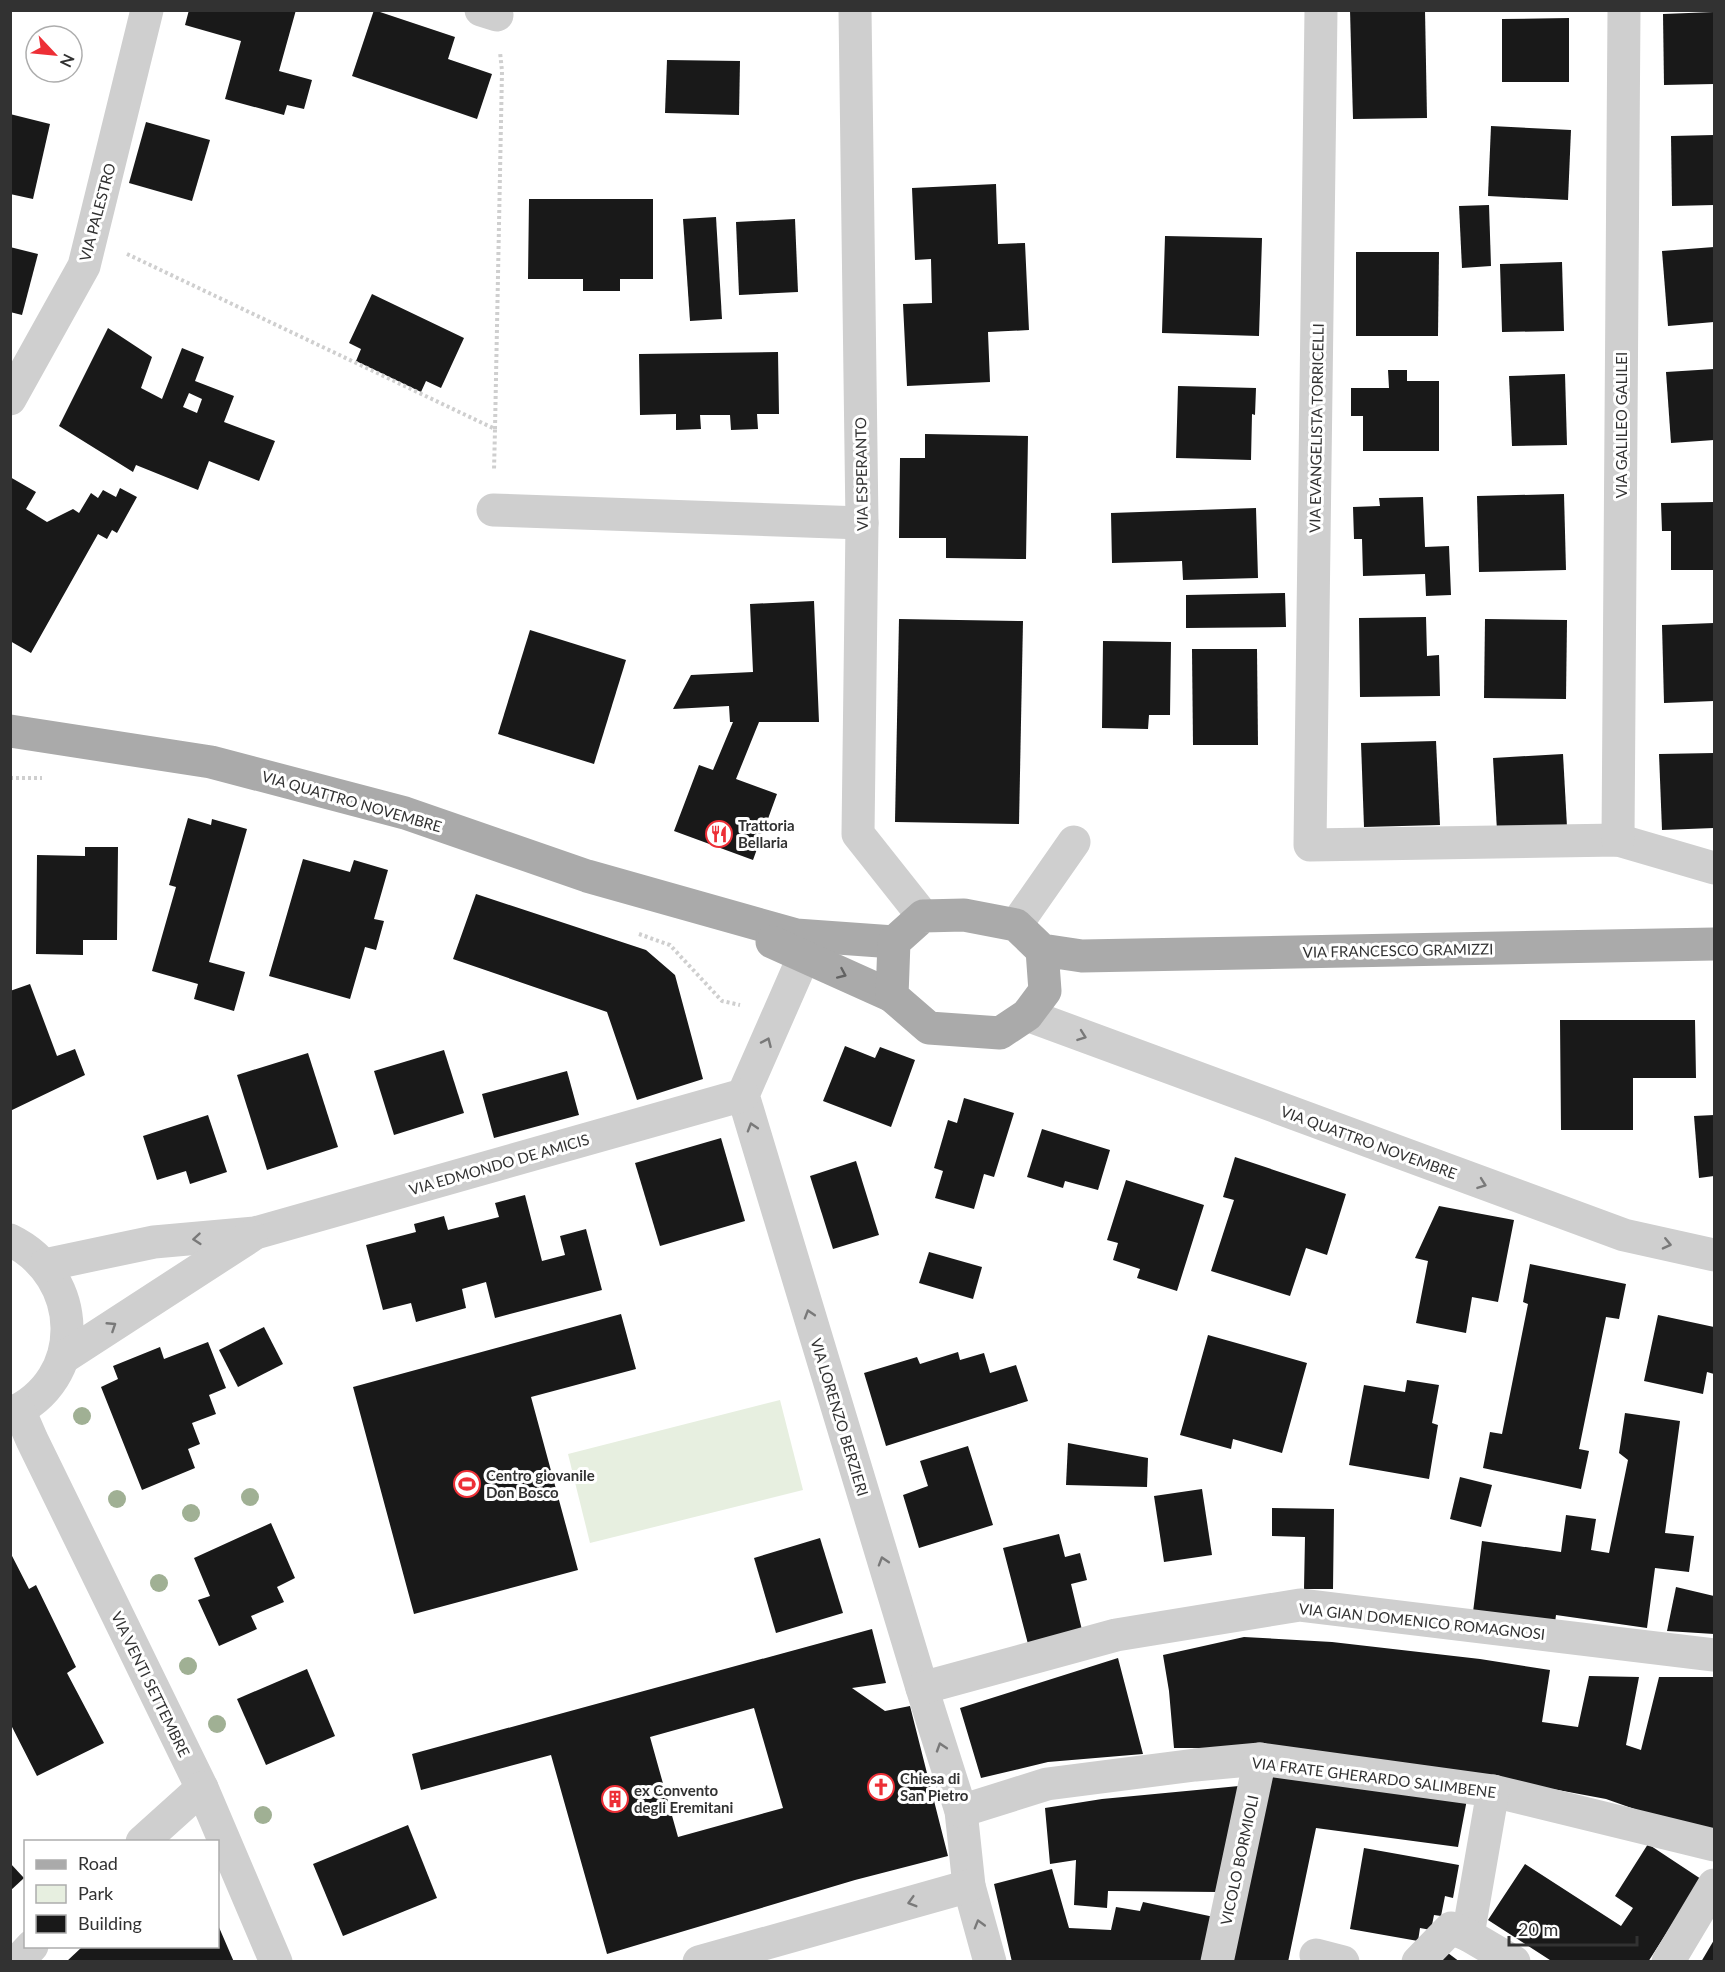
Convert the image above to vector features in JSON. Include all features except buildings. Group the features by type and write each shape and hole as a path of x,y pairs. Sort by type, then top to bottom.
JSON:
{"main road":[{"name":"VIA QUATTRO NOVEMBRE","path":"19,735 211,762 405,813 587,876 795,935 892,996 929,1028 1000,1033 1036,1003 1082,956"},
{"path":"892,996 894,942 922,916 964,915 1016,925 1042,950 1082,956"},
{"name":"VIA QUATTRO NOVEMBRE","path":"817,947 894,942"},
{"name":"VIA FRANCESCO GRAMIZZI","path":"1082,956 1714,944"},
{"path":"1036,1003 1042,950"}],"street":[{"name":"VIA PALESTRO","path":"10,399 84,266 147,10"},
{"name":"VIA ESPERANTO","path":"855,10 862,523 858,834 922,916"},
{"name":"VIA EVANGELISTA TORRICELLI","path":"1321,10 1310,845 1618,840"},
{"name":"VIA GALILEO GALILEI","path":"1618,840 1624,10"},
{"path":"493,510 862,523"},
{"path":"1618,840 1714,868"},
{"path":"1016,925 1074,842"},
{"path":"743,1095 778,1016 817,947"},
{"name":"VIA QUATTRO NOVEMBRE","path":"1036,1003 1624,1235 1714,1255"},
{"name":"VIA EDMONDO DE AMICIS","path":"45,1265 154,1242 255,1233 743,1095"},
{"name":"VIA LORENZO BERZIERI","path":"743,1095 961,1812 969,1886 990,1962"},
{"name":"VIA EDMONDO DE AMICIS","path":"63,1358 255,1233"},
{"path":"10,1240 26,1248 45,1265 58,1286 66,1309 68,1334 63,1358 53,1378 38,1396 15,1412"},
{"name":"VIA VENTI SETTEMBRE","path":"15,1412 32,1440 202,1788 276,1962"},
{"name":"VIA GIAN DOMENICO ROMAGNOSI","path":"922,1688 1116,1635 1300,1605 1714,1655"},
{"name":"VIA FRATE GHERARDO SALIMBENE","path":"961,1812 1047,1784 1260,1759 1493,1791 1714,1845"},
{"name":"VICOLO BORMIOLI","path":"1217,1962 1260,1759"},
{"path":"144,1840 202,1788"},
{"path":"1468,1935 1493,1791"},
{"path":"1668,1962 1714,1885"},
{"path":"699,1962 969,1886"},
{"path":"1418,1962 1451,1928 1468,1935 1514,1962"},
{"path":"17,1962 31,1948"}],"path":[{"path":"489,13 502,71 493,510"},
{"path":"92,236 495,429"},
{"path":"10,778 52,778"},
{"path":"638,934 670,945 722,1000 778,1016"}],"green space":[{"path":"780,1400 803,1490 590,1543 568,1454"}],"place":[{"name":"Trattoria Bellaria","path":"719,834"},
{"name":"Centro giovanile Don Bosco","path":"467,1484"},
{"name":"Chiesa di San Pietro","path":"881,1787"},
{"name":"ex Convento degli Eremitani","path":"615,1799"}]}
